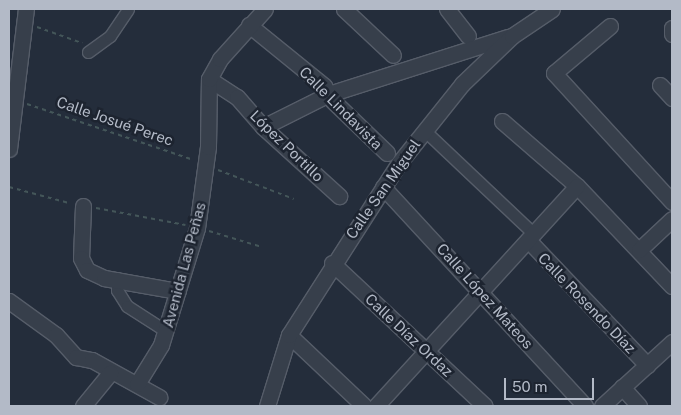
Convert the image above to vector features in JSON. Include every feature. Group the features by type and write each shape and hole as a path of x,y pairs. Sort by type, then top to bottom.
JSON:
{"street":[{"path":"88,52 110,36 128,9"},
{"path":"209,79 249,25 265,9"},
{"path":"344,9 393,55"},
{"path":"447,9 468,36"},
{"name":"Calle San Miguel","path":"269,405 289,336 332,263 383,187 424,130 462,84 512,36 552,9"},
{"path":"9,149 24,15"},
{"name":"Calle Lindavista","path":"249,25 329,94 387,153"},
{"path":"610,26 554,71 672,202"},
{"path":"672,28 672,34"},
{"path":"263,127 329,94 512,36"},
{"name":"López Portillo","path":"209,79 237,96 263,127 339,196"},
{"name":"Avenida Las Peñas","path":"137,384 166,331 197,228 206,167 209,79"},
{"path":"660,85 672,98"},
{"path":"502,121 577,186 672,286"},
{"name":"Calle Rosendo Díaz","path":"424,130 531,237 647,365"},
{"path":"376,406 426,350 483,294 577,186"},
{"name":"Calle López Mateos","path":"383,187 585,406"},
{"path":"83,206 81,261 96,276 117,278 178,291"},
{"path":"639,250 672,219"},
{"name":"Calle Díaz Ordaz","path":"332,263 485,406"},
{"path":"117,278 117,290 127,306 166,331"},
{"path":"9,301 56,335 71,354 137,384 158,402"},
{"path":"289,336 364,406"},
{"path":"602,406 672,342"},
{"path":"83,406 110,372"},
{"path":"622,388 639,406"}],"path":[{"path":"24,15 77,39 88,52"},
{"name":"Calle Josué Perec","path":"15,101 62,113 206,167 258,182 294,199"},
{"path":"171,223 197,228 262,247"}]}
